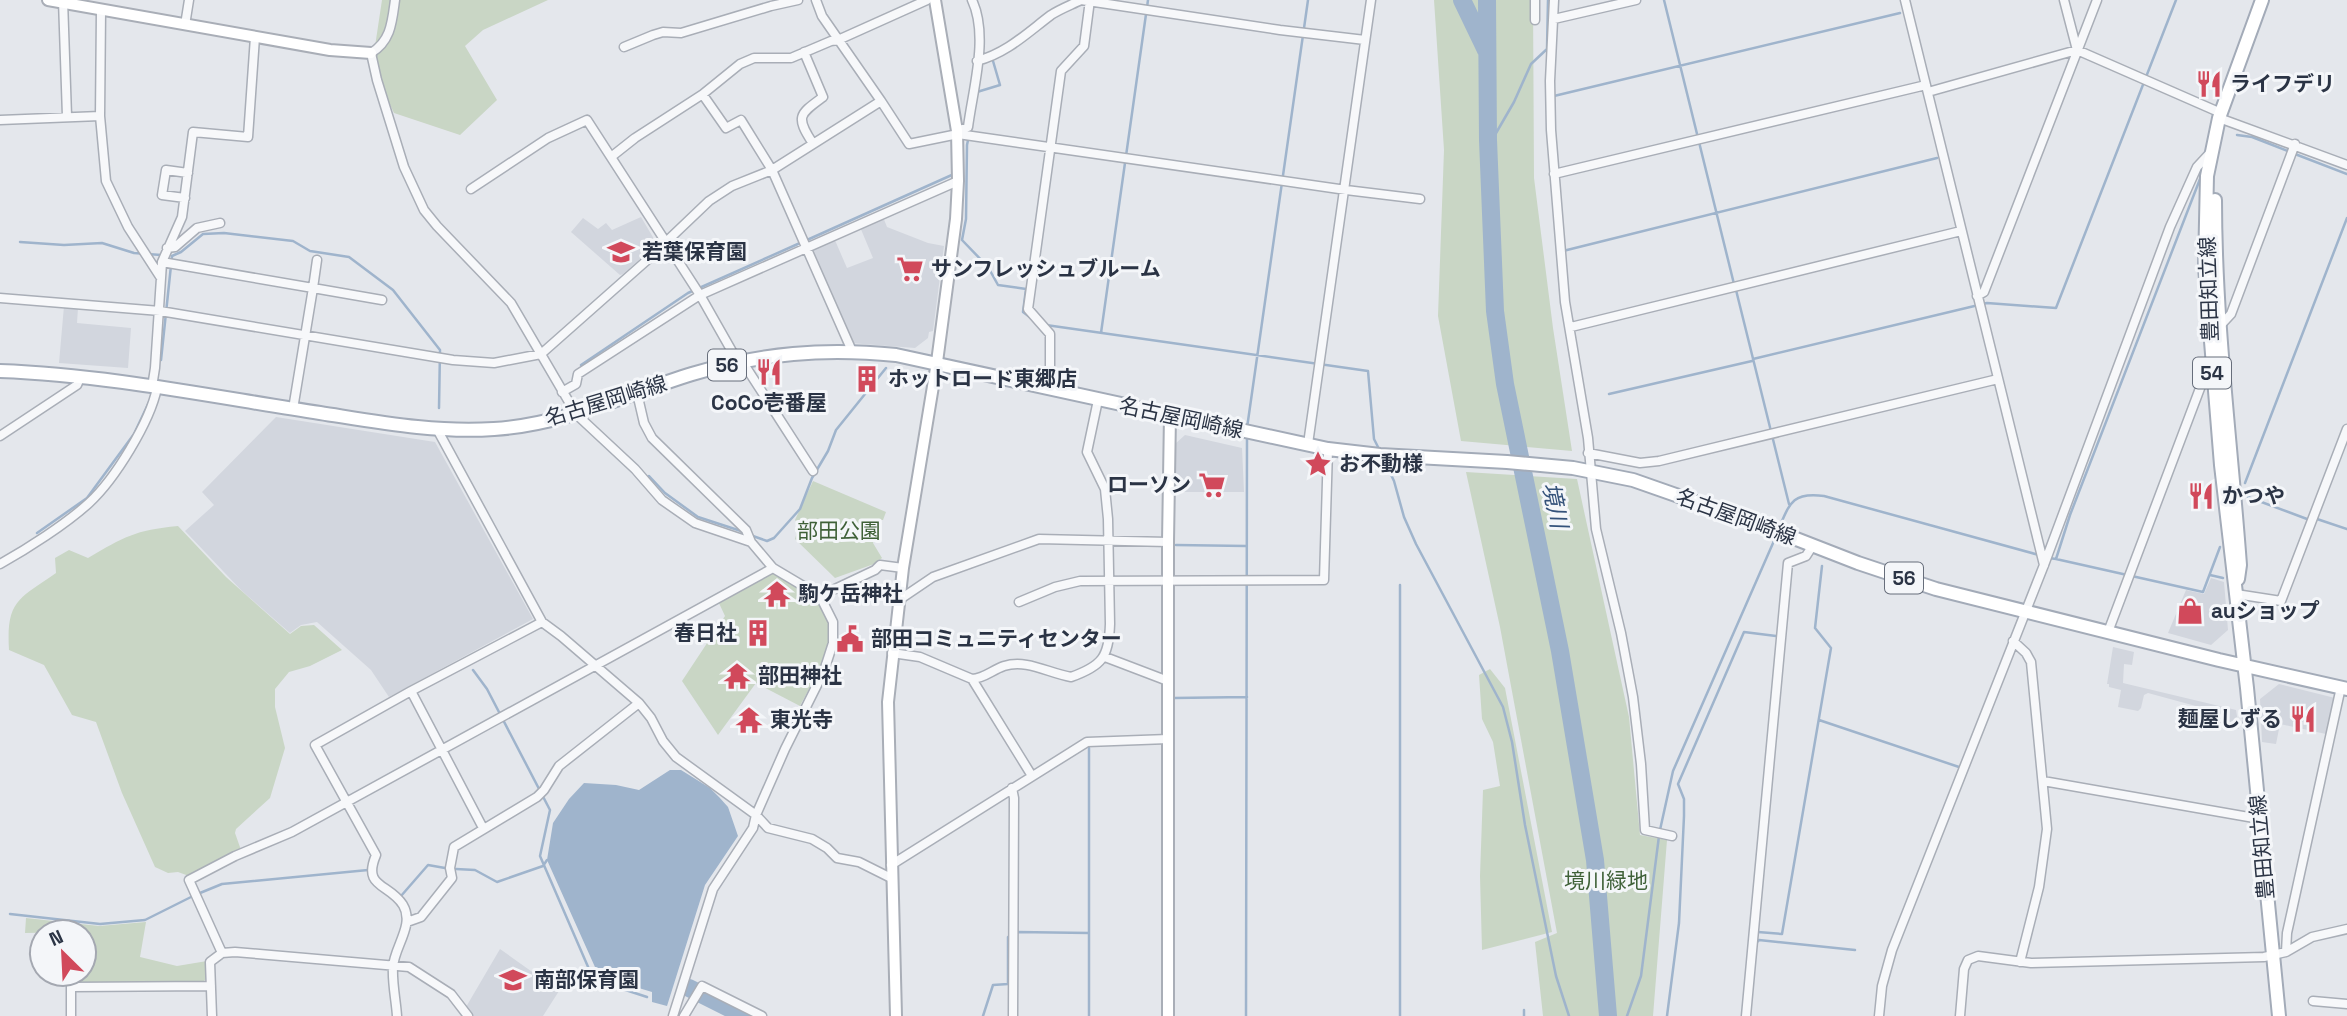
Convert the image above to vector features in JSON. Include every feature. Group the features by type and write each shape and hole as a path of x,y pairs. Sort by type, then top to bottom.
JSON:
{"main road":[{"name":"豊田知立線","path":"2262,0 2220,115 2212,151 2207,176 2205,267 2231,564 2279,1016"},
{"name":"豊田知立線","path":"2212,151 2215,165 2218,328 2240,565 2236,594"},
{"name":"名古屋岡崎線","path":"0,371 81,376 437,429 498,429 576,414 692,374 780,354 852,351 937,362 1098,400 1328,449 1573,468 1633,480 1936,589 2344,688"}],"street":[{"path":"48,0 330,50 371,53 384,45 391,28 395,0"},
{"path":"185,25 189,0"},
{"path":"624,47 663,32 681,33 798,0"},
{"path":"816,0 822,16 909,144 958,133 968,127 980,21 972,0"},
{"path":"611,157 635,138 703,95 740,64 754,58 790,58 838,40 927,0"},
{"path":"896,1016 888,702 903,568 937,362 956,219 958,181 958,133 935,0"},
{"path":"977,61 994,57 1053,13 1081,0 1365,40"},
{"path":"1308,444 1371,0"},
{"path":"1535,0 1535,20"},
{"path":"1554,0 1550,80 1554,174 1565,302 1588,438 1597,530 1633,696 1645,830 1670,835"},
{"path":"1554,19 1636,0"},
{"path":"1905,0 2044,565"},
{"path":"2064,0 2077,50"},
{"path":"1977,296 1984,292 2097,0"},
{"path":"63,1 66,116"},
{"path":"1050,388 1050,334 1028,309 1061,71 1084,46 1090,1"},
{"path":"101,11 100,116 103,163 109,191 128,227 161,278"},
{"path":"0,564 90,502 139,434 155,398 162,262 182,217 193,132 248,137 256,37"},
{"path":"1554,174 1927,88 2077,50 2220,115 2347,164"},
{"path":"804,52 823,97 802,115 802,128 812,142"},
{"path":"371,53 404,167 424,209 511,303 576,414 677,513 695,523 751,542"},
{"path":"703,95 726,128 741,120 772,170 852,351"},
{"path":"0,298 160,311 453,360 494,363 541,354 709,201 732,186 772,170 812,142 881,101"},
{"path":"0,120 100,116"},
{"path":"471,189 537,145 587,120 740,362 813,471"},
{"path":"958,133 1420,199"},
{"path":"2218,328 2231,314 2295,144"},
{"path":"1879,1016 1882,986 1892,950 2044,565 2170,227 2197,167 2212,151"},
{"path":"185,198 162,195 166,170 188,173"},
{"path":"562,392 576,384 578,374 700,295 958,181"},
{"path":"167,248 175,247 197,228 220,223"},
{"path":"1571,327 1961,231"},
{"path":"293,409 317,260"},
{"path":"162,262 382,300"},
{"path":"2108,632 2202,383 2213,375"},
{"path":"0,436 77,385 81,376"},
{"path":"1588,453 1640,463 1659,461 1998,379"},
{"path":"637,393 644,423 652,438 746,530 751,542 773,568 820,596 833,622 833,643 824,671 756,815 753,828 713,889 673,1016"},
{"path":"892,653 920,657 972,679 981,678 1004,666 1024,664 1071,677 1097,665 1105,657 1110,641 1110,579 1105,489 1087,452 1098,400"},
{"path":"1168,1016 1170,415"},
{"path":"437,429 542,622 639,703 676,757 756,815 768,828 812,839 837,858 859,862 891,878"},
{"path":"2236,594 2281,601 2347,429"},
{"path":"1019,602 1066,583 1110,579 1324,580 1328,449"},
{"path":"900,600 933,577 1039,539 1168,542"},
{"path":"1746,1016 1788,563 1806,556 1812,545"},
{"path":"820,596 875,570 880,565 903,568"},
{"path":"222,953 189,880 235,856 292,832 773,568"},
{"path":"397,1016 393,967 407,922 403,905 374,879 370,869 376,855 315,745 542,622"},
{"path":"2013,641 2031,662 2047,829 2039,887 2020,962"},
{"path":"1105,657 1168,681"},
{"path":"972,679 1032,776"},
{"path":"2286,952 2290,921 2344,688"},
{"path":"411,691 483,828"},
{"path":"407,922 421,917 452,878 450,869 454,847 537,797 559,766 639,703"},
{"path":"891,865 1087,741 1168,738"},
{"path":"2043,781 2260,819"},
{"path":"1012,788 1013,1016"},
{"path":"1960,1016 1964,969 1968,960 1978,956 2020,962 2272,956 2286,952 2312,937 2347,929"},
{"path":"212,1016 210,962 222,953 317,958 409,967 451,995 468,1016"},
{"path":"71,1016 71,987 211,986"},
{"path":"684,1016 702,986 762,1016"},
{"path":"2313,1001 2347,1004"}],"shaded area":[{"name":"若葉保育園","path":"641,217 657,244 620,275 571,232 583,218 598,229 606,223 612,230"},
{"path":"883,217 887,227 928,243 944,246 933,331 915,348 850,343 809,249 834,238 847,268 873,258 860,227"},
{"path":"64,306 78,308 77,323 131,328 128,368 59,363"},
{"path":"276,417 435,442 533,619 389,697 371,670 317,622 301,625 290,633 242,591 185,531 214,505 202,492"},
{"path":"1185,435 1242,448 1244,492 1175,492 1175,444"},
{"path":"2211,578 2224,582 2228,630 2211,645 2168,633 2186,590 2204,594"},
{"path":"2113,647 2134,652 2132,665 2124,664 2123,683 2236,710 2239,729 2200,718 2203,708 2148,693 2144,695 2138,711 2118,707 2121,690 2107,684"},
{"path":"2279,684 2335,698 2326,734 2280,724 2276,744 2262,742 2260,699"},
{"name":"南部保育園","path":"500,949 559,991 543,1016 473,1016 469,1013 466,1007"}],"green space":[{"path":"382,0 548,0 483,30 465,46 497,100 460,135 394,113 384,92 374,53"},
{"path":"1434,0 1533,0 1534,178 1572,451 1461,441 1438,316 1444,150"},
{"name":"境川緑地","path":"1466,472 1577,479 1629,717 1640,835 1667,840 1653,1016 1543,1016 1535,942 1557,933 1500,627"},
{"name":"部田公園","path":"813,481 886,512 883,520 879,520 873,543 882,558 874,564 835,578 795,539 799,525 795,520"},
{"path":"178,526 226,577 290,634 301,626 314,625 342,650 310,666 289,672 275,689 275,707 285,748 270,798 236,829 241,850 189,876 178,872 168,873 155,867 122,793 96,722 72,715 44,665 9,650 13,611 24,596 56,573 55,558 69,550 88,558 130,536"},
{"path":"773,573 812,595 825,611 829,638 821,667 800,706 756,683 718,735 682,681 725,616 718,601"},
{"path":"1490,669 1505,688 1552,932 1482,950 1480,876 1483,790 1500,786 1493,742 1482,719 1479,675"},
{"path":"26,918 28,918 28,933 25,933"},
{"path":"146,922 140,957 177,966 207,961 207,978 203,982 98,982 98,926"}],"water":[{"path":"670,770 681,770 710,788 728,807 738,836 705,885 667,1006 652,1002 652,992 599,976 547,860 553,823 584,783 639,790"}],"waterway":[{"path":"1101,333 1148,0"},
{"path":"1247,428 1308,0"},
{"path":"1462,0 1486,50"},
{"name":"境川","path":"1487,0 1488,140 1495,311 1505,384 1560,651 1595,860 1608,1016"},
{"path":"1488,147 1514,102 1531,64 1547,49 1548,0"},
{"path":"1664,0 1734,284"},
{"path":"1753,359 1987,303 2056,308 2176,0"},
{"path":"1554,96 1900,13"},
{"path":"977,92 1000,85 993,61"},
{"path":"975,106 967,145 966,219 962,240 988,267 998,285 1026,289 1023,312 1031,318"},
{"path":"2237,135 2252,137 2288,151"},
{"path":"2295,154 2347,174"},
{"path":"1563,251 1937,158"},
{"path":"807,240 954,174"},
{"path":"2049,558 2056,559 2070,515 2200,179"},
{"path":"2245,483 2347,218"},
{"path":"161,360 172,256 203,234 224,233 293,241 310,251 349,257 393,290 440,350 439,408"},
{"path":"20,242 64,245 102,243 134,253 161,255"},
{"path":"581,365 688,293 800,243"},
{"path":"1736,290 1789,504"},
{"path":"1046,325 1368,371 1374,439 1380,451"},
{"path":"1609,394 1752,361"},
{"path":"750,535 767,541 774,538 800,509 836,430 886,368"},
{"path":"37,533 87,498 134,434 150,400"},
{"path":"1246,1016 1247,435"},
{"path":"1384,460 1416,544 1503,707 1556,976 1569,1016"},
{"path":"649,476 665,493 698,517 744,532"},
{"path":"1779,528 1786,511 1794,501 1805,496 1824,496 2039,555"},
{"path":"2248,497 2307,519"},
{"path":"2317,519 2347,529"},
{"path":"1660,830 1673,771 1777,534"},
{"path":"1176,545 1246,546"},
{"path":"2056,559 2203,592 2220,547"},
{"path":"1758,932 1782,934 1831,648 1815,628 1822,566"},
{"path":"2210,575 2223,578"},
{"path":"1400,585 1400,1016"},
{"path":"1667,1016 1679,923 1684,799 1678,784 1744,632 1776,636"},
{"path":"473,670 487,689 550,810 540,856 592,976 598,981 647,997"},
{"path":"1174,698 1247,697"},
{"path":"1819,720 1959,767"},
{"path":"1089,748 1089,1016"},
{"path":"1627,1016 1641,976 1659,836"},
{"path":"456,869 475,870 497,882 543,866 547,860"},
{"path":"401,896 428,865 445,868"},
{"path":"200,893 222,884 368,870"},
{"path":"10,914 100,924 145,920 193,896"},
{"path":"983,1016 993,985 1008,984 1008,937 1017,932 1089,933"},
{"path":"1756,943 1759,940 1855,950"},
{"path":"689,988 745,1016"},
{"path":"1524,1010 1524,1016"}],"place":[{"name":"ライフデリ","path":"2209,84"},
{"name":"若葉保育園","path":"621,252"},
{"name":"サンフレッシュブルーム","path":"910,269"},
{"name":"CoCo壱番屋","path":"769,372"},
{"name":"ホットロード東郷店","path":"867,379"},
{"name":"お不動様","path":"1318,464"},
{"name":"ローソン","path":"1212,485"},
{"name":"かつや","path":"2201,496"},
{"name":"駒ケ岳神社","path":"777,594"},
{"name":"auショップ","path":"2190,611"},
{"name":"春日社","path":"758,633"},
{"name":"部田コミュニティセンター","path":"850,639"},
{"name":"部田神社","path":"737,676"},
{"name":"麺屋しずる","path":"2303,719"},
{"name":"東光寺","path":"749,720"},
{"name":"南部保育園","path":"513,980"}]}
